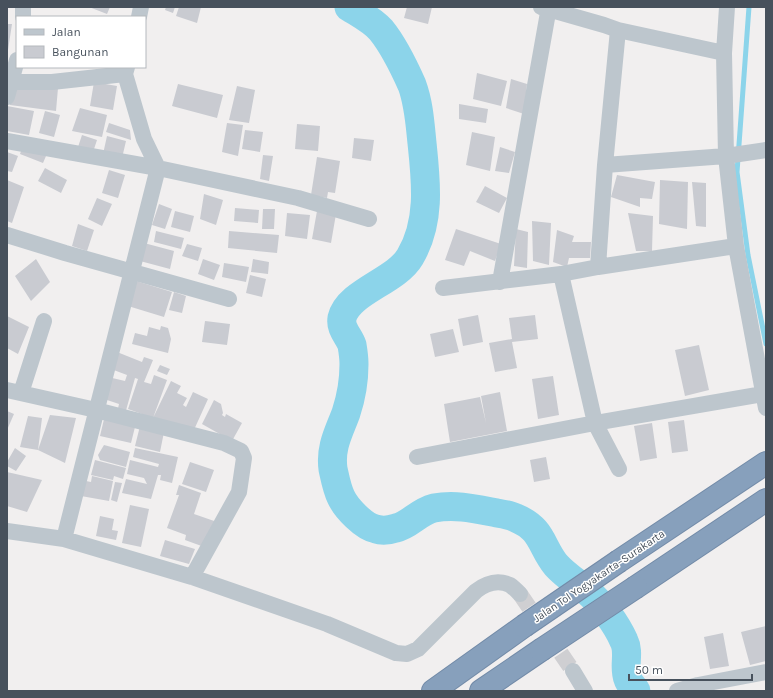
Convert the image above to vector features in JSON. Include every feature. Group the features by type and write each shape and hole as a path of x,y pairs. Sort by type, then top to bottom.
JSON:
{"highway":[{"name":"Jalan Tol Yogyakarta–Surakarta","path":"433,691 524,626 766,463"},
{"path":"481,691 766,500"}],"street":[{"path":"417,457 595,423 765,401 736,246 726,156 724,53 727,7"},
{"path":"500,282 546,8 604,24 618,30 724,53"},
{"path":"598,267 605,164 618,30"},
{"path":"8,88 16,63"},
{"path":"8,88 16,82 52,82 126,70 144,139 158,168 64,539"},
{"path":"7,141 158,168 298,198 369,219"},
{"path":"605,164 726,156 766,150"},
{"path":"7,235 229,299"},
{"path":"443,288 561,274 736,246"},
{"path":"561,274 595,423 619,469"},
{"path":"44,321 14,391 96,410 224,443 241,451 244,458 239,492 192,577"},
{"path":"7,531 64,539 192,577 327,624 396,653 407,654 418,649 476,591 485,584 496,582 509,585 520,594"},
{"path":"574,671 584,691"},
{"path":"677,691 698,685 766,672"}],"building":[{"path":"89,7 110,7 107,14"},
{"path":"166,7 175,7 173,13 165,10"},
{"path":"179,7 201,7 197,23 176,16"},
{"path":"407,7 432,7 428,24 404,18"},
{"path":"7,24 12,24 8,50 7,50"},
{"path":"477,73 507,81 501,106 473,99"},
{"path":"511,79 527,84 524,114 506,108"},
{"path":"94,82 117,86 113,110 90,106"},
{"path":"178,84 223,95 217,118 172,106"},
{"path":"237,86 255,90 249,123 229,120"},
{"path":"58,88 56,111 10,105 11,89"},
{"path":"459,104 488,109 486,123 459,119"},
{"path":"7,106 34,111 29,135 7,131"},
{"path":"80,108 107,115 102,137 72,131"},
{"path":"45,111 60,115 54,137 39,133"},
{"path":"109,123 130,130 131,140 106,132"},
{"path":"227,123 243,125 238,156 222,152"},
{"path":"297,124 320,126 318,151 295,149"},
{"path":"245,130 263,132 260,152 242,149"},
{"path":"472,132 495,137 490,171 466,165"},
{"path":"82,135 97,140 93,152 78,147"},
{"path":"107,136 126,141 122,158 103,154"},
{"path":"354,138 374,140 371,161 352,158"},
{"path":"23,146 46,156 43,163 20,154"},
{"path":"500,147 515,152 509,173 495,171"},
{"path":"7,152 18,156 12,172 7,171"},
{"path":"263,155 273,156 269,181 260,179"},
{"path":"317,157 340,161 335,193 328,192 327,198 311,195"},
{"path":"45,168 67,180 61,193 38,181"},
{"path":"109,170 125,175 118,198 102,193"},
{"path":"617,175 655,182 652,199 640,198 640,207 611,197"},
{"path":"7,180 24,187 12,223 7,221"},
{"path":"660,180 688,182 687,229 659,224"},
{"path":"692,182 706,183 706,227 696,226"},
{"path":"485,186 507,198 499,213 476,202"},
{"path":"204,194 223,200 216,225 200,219"},
{"path":"97,198 112,204 102,226 88,219"},
{"path":"159,204 172,209 165,229 152,225"},
{"path":"235,208 259,210 258,223 234,221"},
{"path":"263,209 275,209 274,229 262,229"},
{"path":"175,211 194,216 190,232 171,227"},
{"path":"317,211 336,214 331,243 312,239"},
{"path":"287,213 310,215 307,239 285,236"},
{"path":"628,213 653,216 652,251 636,251"},
{"path":"532,221 551,223 549,265 533,261"},
{"path":"78,224 94,230 87,251 72,246"},
{"path":"456,229 501,244 495,261 470,251 464,266 445,260"},
{"path":"516,229 528,232 527,268 514,266"},
{"path":"557,230 574,236 572,242 591,242 590,258 569,258 567,267 553,262"},
{"path":"156,231 184,238 181,249 154,242"},
{"path":"229,231 279,235 277,253 228,248"},
{"path":"144,243 174,251 170,269 140,261"},
{"path":"187,244 202,248 198,261 182,256"},
{"path":"36,259 50,282 31,301 15,276"},
{"path":"203,259 220,265 214,280 198,274"},
{"path":"253,259 269,262 268,274 251,272"},
{"path":"224,263 249,267 246,282 222,277"},
{"path":"250,275 266,279 262,297 246,293"},
{"path":"136,281 172,292 164,317 128,306"},
{"path":"174,292 186,296 182,313 169,310"},
{"path":"478,315 483,342 463,346 458,319"},
{"path":"535,315 538,339 512,342 517,368 495,372 489,343 512,339 509,318"},
{"path":"7,316 29,327 18,354 7,348"},
{"path":"205,321 230,324 227,345 202,342"},
{"path":"161,326 168,328 171,339 168,353 132,344 135,333 147,336 149,327 160,330"},
{"path":"453,329 459,352 435,357 430,334"},
{"path":"699,345 709,390 685,396 675,350"},
{"path":"117,352 142,362 144,357 153,360 144,382 151,384 154,375 167,380 153,418 128,409 138,379 135,378 125,414 117,413 119,404 104,399 108,377 125,381 127,375 111,369"},
{"path":"160,365 170,369 167,375 157,371"},
{"path":"553,376 559,415 538,419 532,379"},
{"path":"171,381 181,386 177,393 187,398 183,405 186,407 193,392 208,399 193,432 151,422"},
{"path":"500,392 507,431 450,442 444,404 480,397 486,423 481,396"},
{"path":"214,400 221,404 222,415 225,417 226,414 242,423 232,441 202,424"},
{"path":"7,411 14,414 7,430"},
{"path":"50,415 76,418 65,463 38,450"},
{"path":"105,415 136,423 131,443 100,436"},
{"path":"28,416 42,418 38,450 20,447"},
{"path":"684,420 688,451 672,453 668,422"},
{"path":"652,423 657,458 640,461 634,426"},
{"path":"140,426 164,432 160,452 135,446"},
{"path":"104,445 130,452 126,467 100,460 98,455"},
{"path":"15,448 26,456 16,471 7,466 7,462"},
{"path":"135,448 178,457 172,483 160,480 161,475 158,475 151,499 122,493 126,479 147,484 144,478 127,474 130,460 158,467 159,464 133,457"},
{"path":"546,457 550,479 534,482 530,460"},
{"path":"95,460 126,468 123,479 114,476 113,480 91,475"},
{"path":"190,462 214,470 206,492 182,484"},
{"path":"7,472 42,480 27,512 7,506"},
{"path":"92,476 113,481 109,501 81,496 86,481 91,482"},
{"path":"115,482 122,483 117,502 111,500"},
{"path":"179,485 201,493 194,514 217,522 207,548 185,540 186,535 167,528 179,495 176,495"},
{"path":"130,505 149,509 141,547 122,543"},
{"path":"100,516 114,519 112,530 118,531 116,540 96,536"},
{"path":"165,540 195,549 189,564 160,556"},
{"path":"766,626 766,661 750,665 741,632"},
{"path":"723,633 729,666 710,669 704,637"}],"waterway":[{"path":"349,7 370,20 386,36 412,85 420,121 425,172 425,201 421,230 417,244 410,257 394,273 353,301 346,309 342,318 343,329 352,345 354,364 353,383 349,401 334,447 332,461 336,483 340,494 343,501 361,521 371,528 378,530 394,529 406,524 423,512 442,507 458,507 509,515 525,522 537,533 556,565 592,595 612,620 621,634 626,646 626,670 629,682 636,691"},
{"path":"749,7 737,172 748,255 766,344"}],"tunnel":[{"path":"520,594 573,671"}]}
